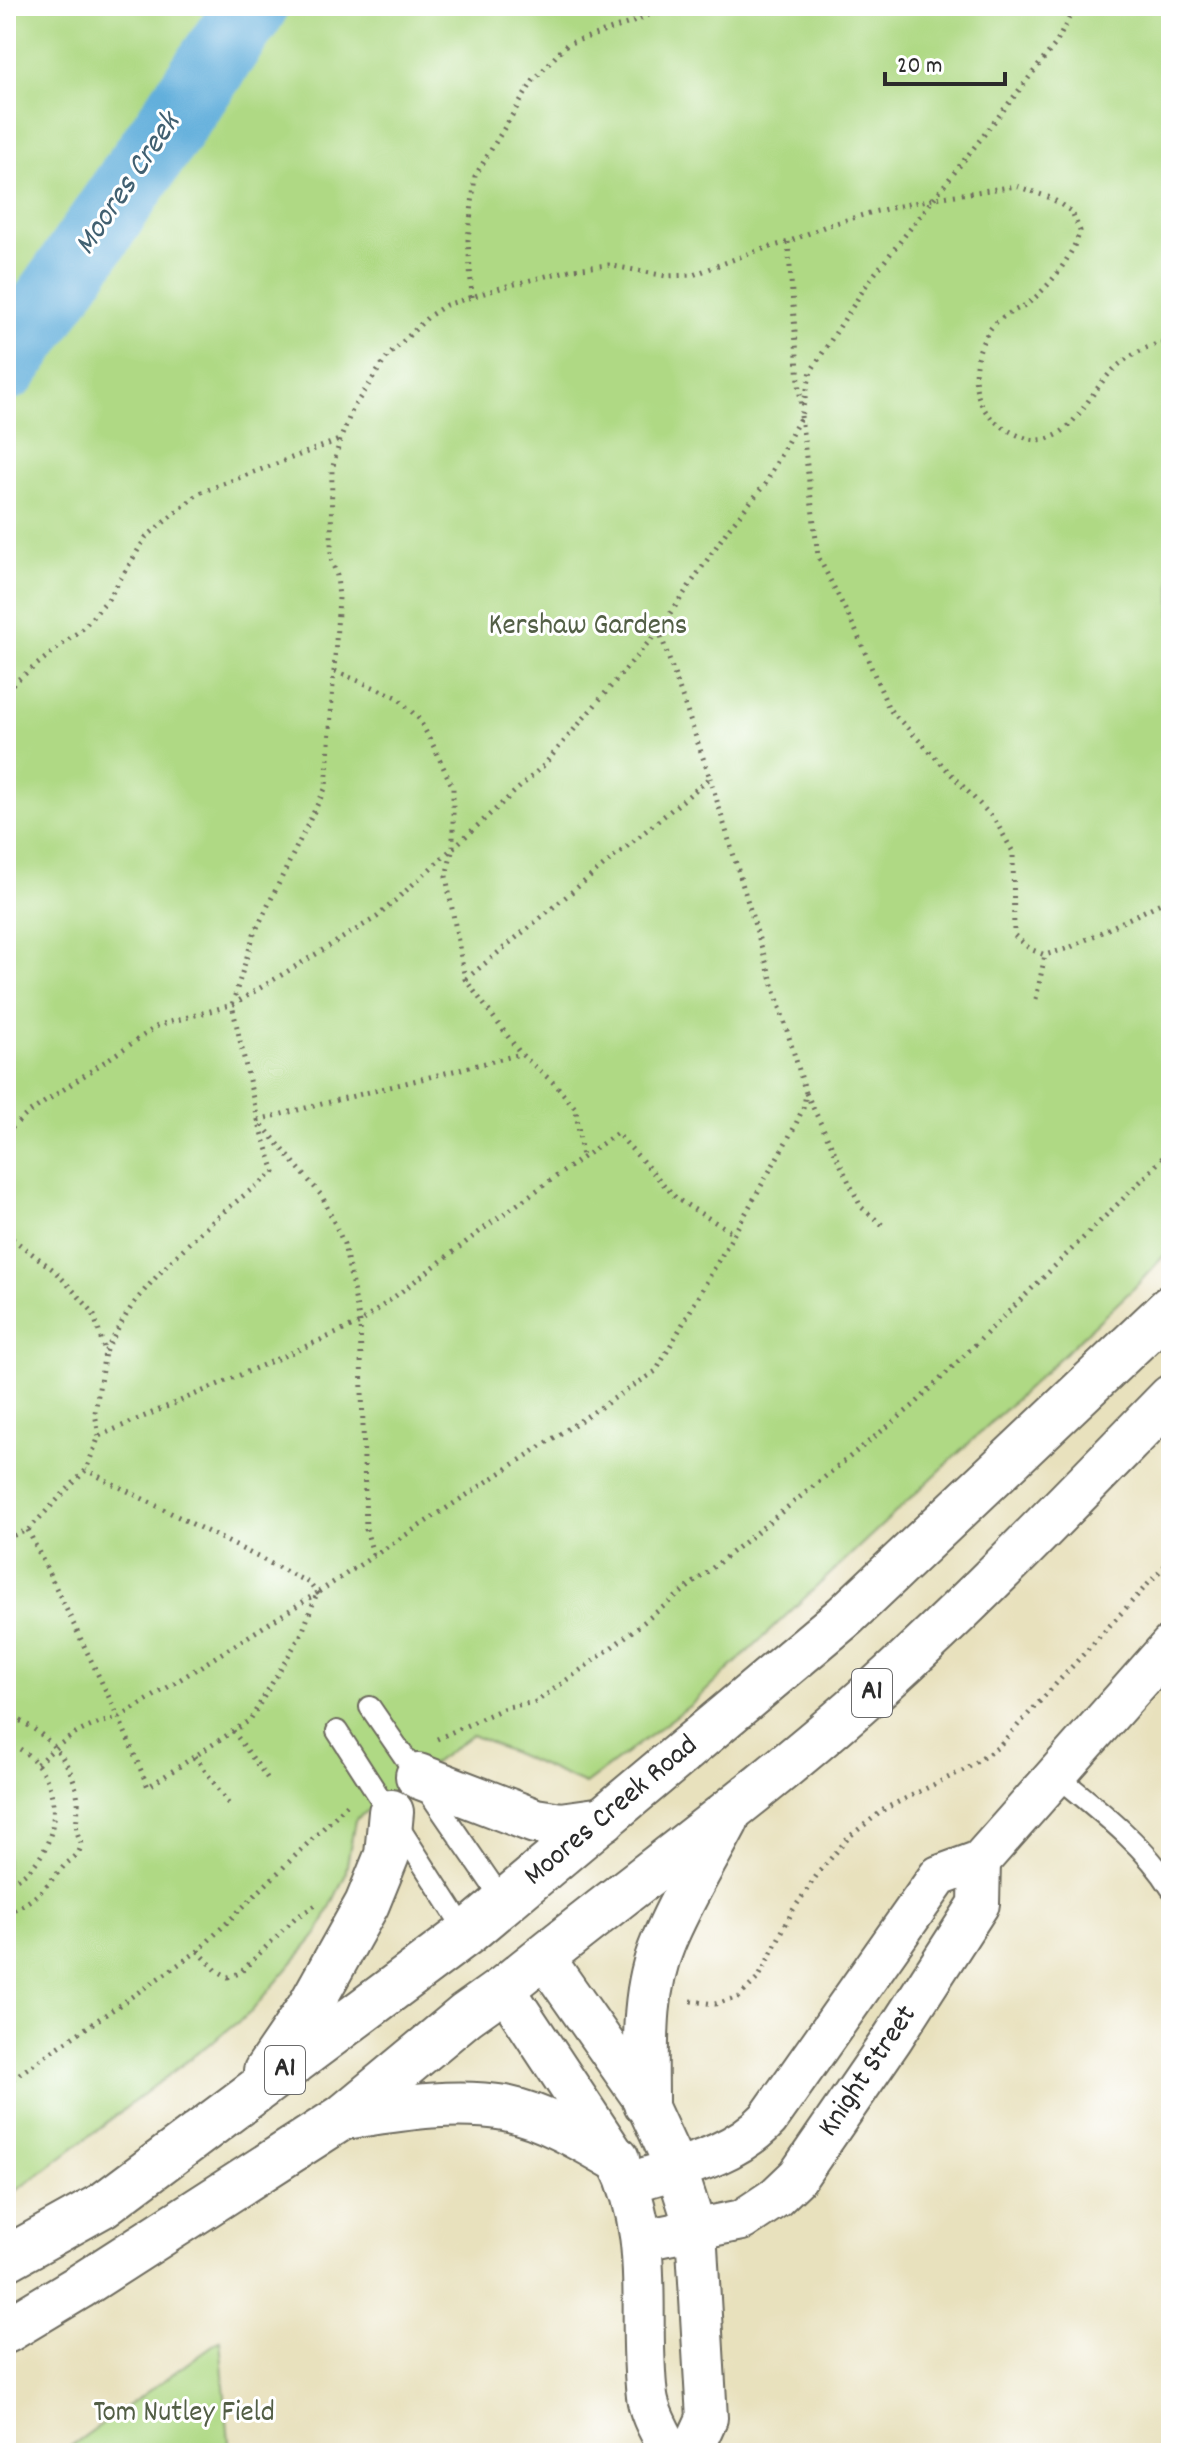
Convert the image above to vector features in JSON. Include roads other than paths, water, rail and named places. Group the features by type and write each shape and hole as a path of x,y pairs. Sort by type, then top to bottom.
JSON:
{"highway":[{"name":"Moores Creek Road","path":"6,2259 103,2205 467,1933 845,1616 1171,1307"},
{"name":"A1","path":"6,2331 343,2117 466,2015 732,1808 876,1689 982,1589 1171,1397"},
{"path":"425,1759 535,1821 561,1825 604,1819"},
{"path":"646,2103 650,1988 662,1944 732,1808"},
{"path":"249,2096 309,2008 367,1904 387,1855 391,1812"},
{"path":"504,1902 543,1956"},
{"path":"467,1933 504,1988"},
{"path":"343,2117 413,2107 480,2105 508,2109 574,2134 623,2171"}],"street":[{"name":"Knight Street","path":"623,2171 676,2168 731,2150 752,2136 768,2119 939,1876 980,1861 1171,1645"},
{"name":"Knight Street","path":"643,2240 742,2220 775,2198 798,2176 979,1904 980,1861"},
{"path":"543,1956 646,2103 676,2168 696,2230 707,2418 691,2453"},
{"path":"504,1988 623,2171 643,2240 647,2400 671,2453"}],"lane":[{"path":"370,1707 425,1759 504,1902"},
{"path":"337,1731 467,1933"},
{"path":"1055,1774 1104,1815 1162,1873 1171,1888"}],"waterway":[{"name":"Moores Creek","path":"6,365 252,6"}],"park label":[{"name":"Kershaw Gardens","path":"588,627"},
{"name":"Tom Nutley Field","path":"184,2414"}]}
